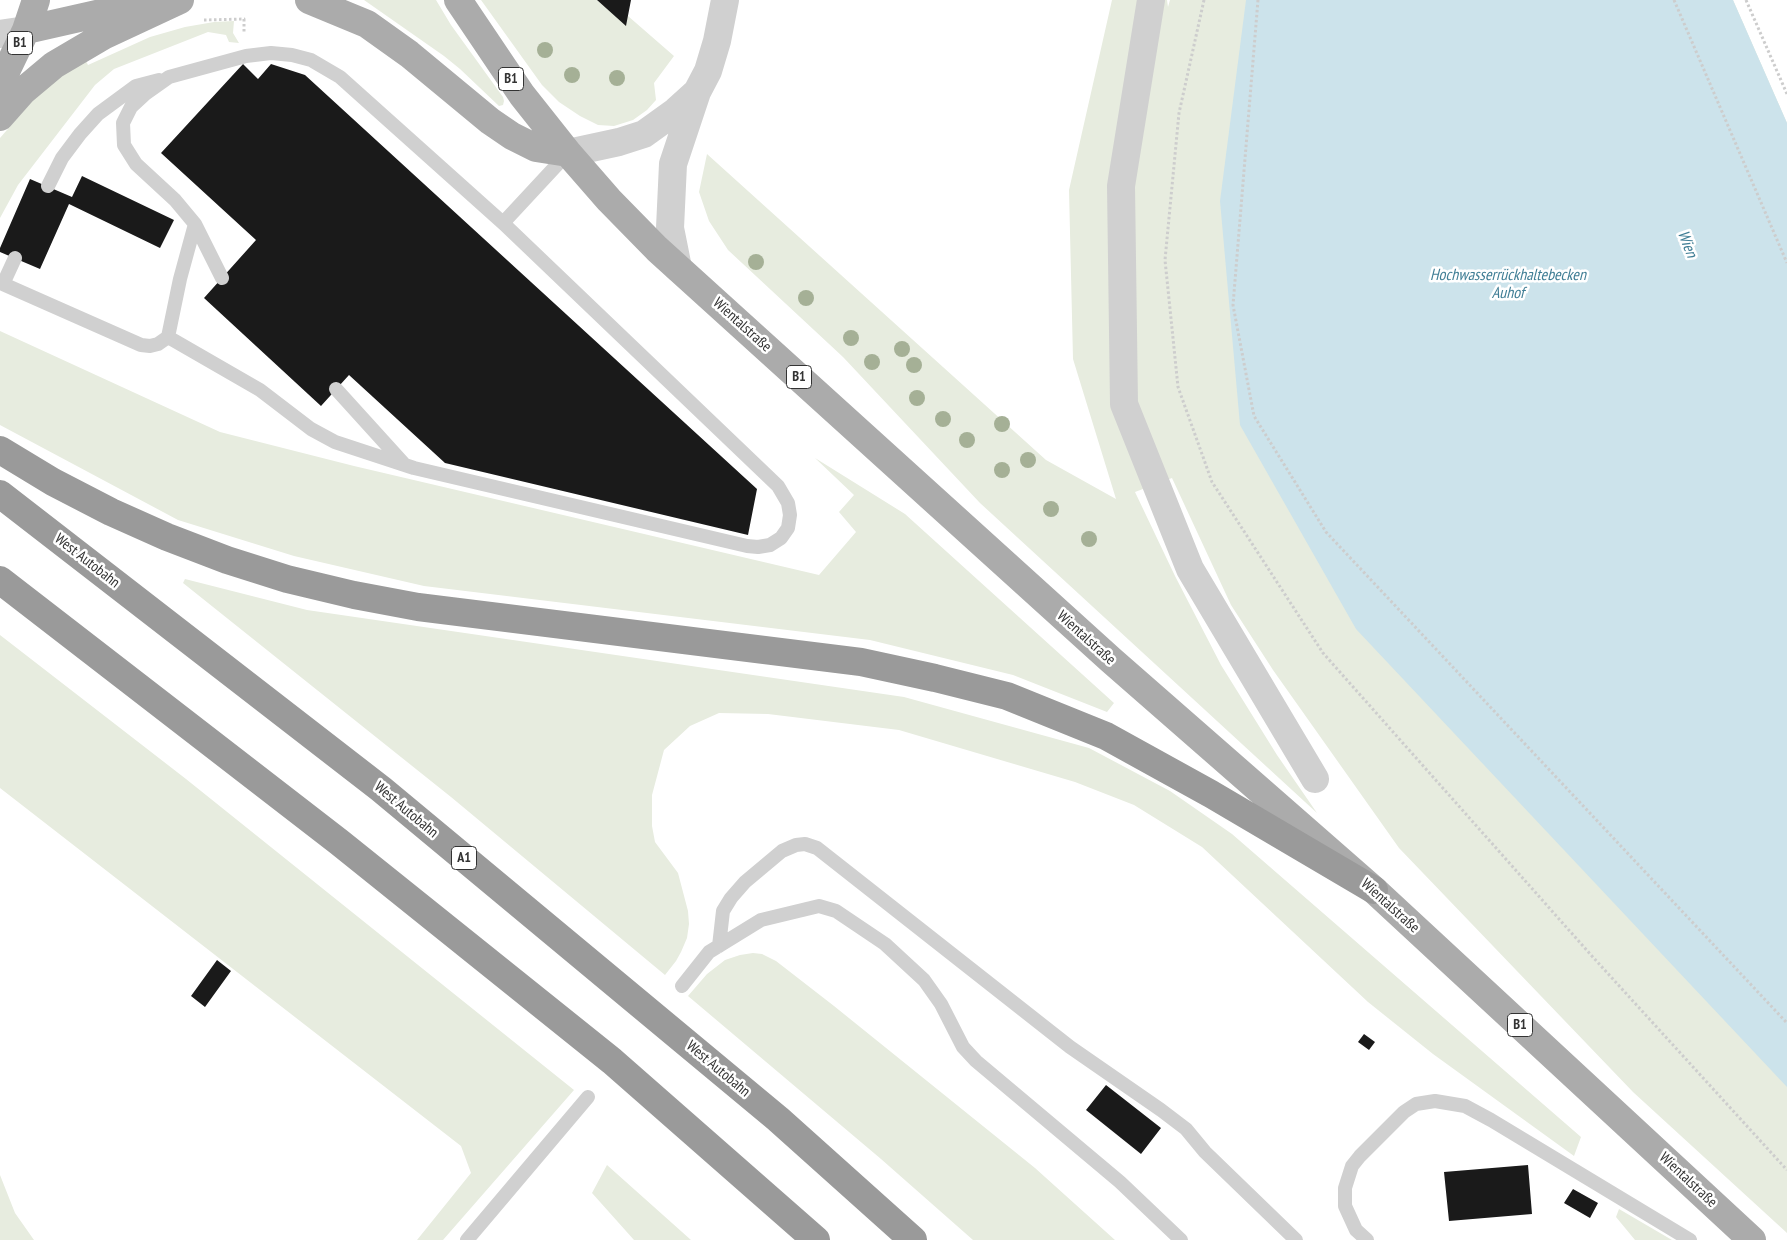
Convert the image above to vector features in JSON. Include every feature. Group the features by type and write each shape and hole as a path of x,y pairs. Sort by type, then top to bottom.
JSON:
{"highway":[{"path":"0,450 54,482 143,526 227,560 287,579 354,595 418,607 861,662 1007,696 1106,736 1211,794 1374,890"},
{"name":"West Autobahn","path":"0,494 382,789 778,1119 913,1240"},
{"path":"0,580 339,842 612,1061 816,1240"}],"main road":[{"name":"B1","path":"0,84 13,32 36,0"},
{"path":"13,32 158,0"},
{"path":"0,117 23,91 54,65 105,35 180,0"},
{"path":"309,0 367,24 409,54 490,121 512,136 536,148 568,153"},
{"name":"Wientalstraße","path":"458,0 522,95 568,153 609,200 678,268 1111,660 1374,890 1752,1240"}],"street":[{"path":"678,268 670,228 673,164 697,92 708,71 725,0"},
{"path":"1151,0 1121,186 1124,404 1190,569 1315,779"},
{"path":"568,153 619,142 644,134 676,111 697,92"}],"lane":[{"path":"48,186 62,158 80,134 98,114 136,86 246,56 271,53 292,55 311,60 340,78 503,222 770,477 784,494 788,503 790,515 788,528 780,538 770,545 747,546 405,465 323,437 260,390 168,337"},
{"path":"169,77 145,94 131,107 123,123 124,145 136,164 175,200 195,224 222,278"},
{"path":"503,222 568,153"},
{"path":"15,258 4,284 141,344 150,346 158,344 168,337 180,279 195,224"},
{"path":"336,390 405,465"},
{"path":"719,946 724,911 731,898 744,882 782,851 796,845 805,844 817,848 1070,1047 1186,1129 1206,1152 1296,1240"},
{"path":"682,986 709,952 761,920 819,906 836,911 884,944 924,980 941,1004 963,1047 976,1061 1120,1182 1181,1240"},
{"path":"466,1240 588,1097"},
{"path":"1367,1240 1356,1230 1346,1206 1345,1188 1352,1166 1404,1112 1416,1104 1435,1101 1465,1106 1491,1120 1690,1240"}],"path":[{"path":"1204,0 1179,114 1165,260 1178,387 1212,482 1323,653 1590,955 1787,1170"},
{"path":"1258,0 1233,305 1254,416 1326,532 1787,1023"},
{"path":"1674,0 1787,263"},
{"path":"1746,0 1787,94"},
{"path":"201,20 244,19 244,37"}],"shaded area":[{"path":"364,0 436,0 451,25 503,97 503,105 499,106 444,56"},
{"path":"481,0 597,0 626,25 628,16 674,56 654,83 656,100 647,110 633,120 614,126 598,125 580,116 559,102 542,85"},
{"name":"Hochwasserrückhaltebecken Auhof","path":"1112,0 1167,0 1168,7 1170,0 1733,0 1787,123 1787,1233 1633,1092 1399,848 1273,670 1231,605 1172,478 1135,492 1175,576 1221,665 1277,755 1317,813 980,503 843,357 728,250 709,221 699,192 707,154 1046,460 1116,499 1073,359 1069,190"},
{"path":"234,21 233,33 239,43 229,42 226,35 208,32 114,69 95,85 18,185 0,218 0,138 32,101 84,57 88,65 150,37 185,27"},
{"path":"0,331 220,432 354,466 819,575 856,532 839,512 854,495 815,458 905,514 1114,703 1107,712 1013,675 870,640 424,586 294,556 178,520 0,425"},
{"path":"185,579 307,610 904,697 1089,748 1170,791 1232,834 1581,1137 1574,1156 1433,1054 1368,1002 1202,847 1134,805 1075,782 899,730 768,714 719,713 690,726 664,750 652,795 652,826 655,842 678,873 688,911 689,924 687,938 681,952 665,975 451,797 183,583"},
{"path":"0,635 186,779 574,1090 443,1240 417,1240 471,1173 461,1146 0,788"},
{"path":"753,953 762,954 776,961 834,1006 1035,1168 1115,1240 973,1240 881,1159 688,996 707,974 725,960"},
{"path":"607,1165 691,1240 634,1240 592,1193"},
{"path":"0,1175 15,1213 34,1240 0,1240"},
{"path":"1619,1209 1672,1240 1635,1240 1616,1217"}],"water":[{"name":"Hochwasserrückhaltebecken Auhof","path":"1246,0 1733,0 1787,123 1787,1087 1356,629 1240,425 1220,201"}],"building":[{"path":"597,0 631,0 626,26"},
{"path":"243,64 258,79 271,64 305,75 757,489 748,535 445,463 349,375 321,406 204,298 256,240 161,153"},
{"path":"82,176 174,220 160,248 69,204 40,269 0,252 0,248 30,179 72,197"},
{"path":"217,960 231,971 205,1007 191,996"},
{"path":"1364,1034 1375,1042 1369,1050 1358,1042"},
{"path":"1106,1085 1161,1128 1141,1154 1086,1110"},
{"path":"1528,1165 1532,1214 1449,1221 1444,1172"},
{"path":"1573,1189 1598,1203 1590,1218 1564,1203"}],"water label":[{"name":"Wien","path":"1687,244"}]}
